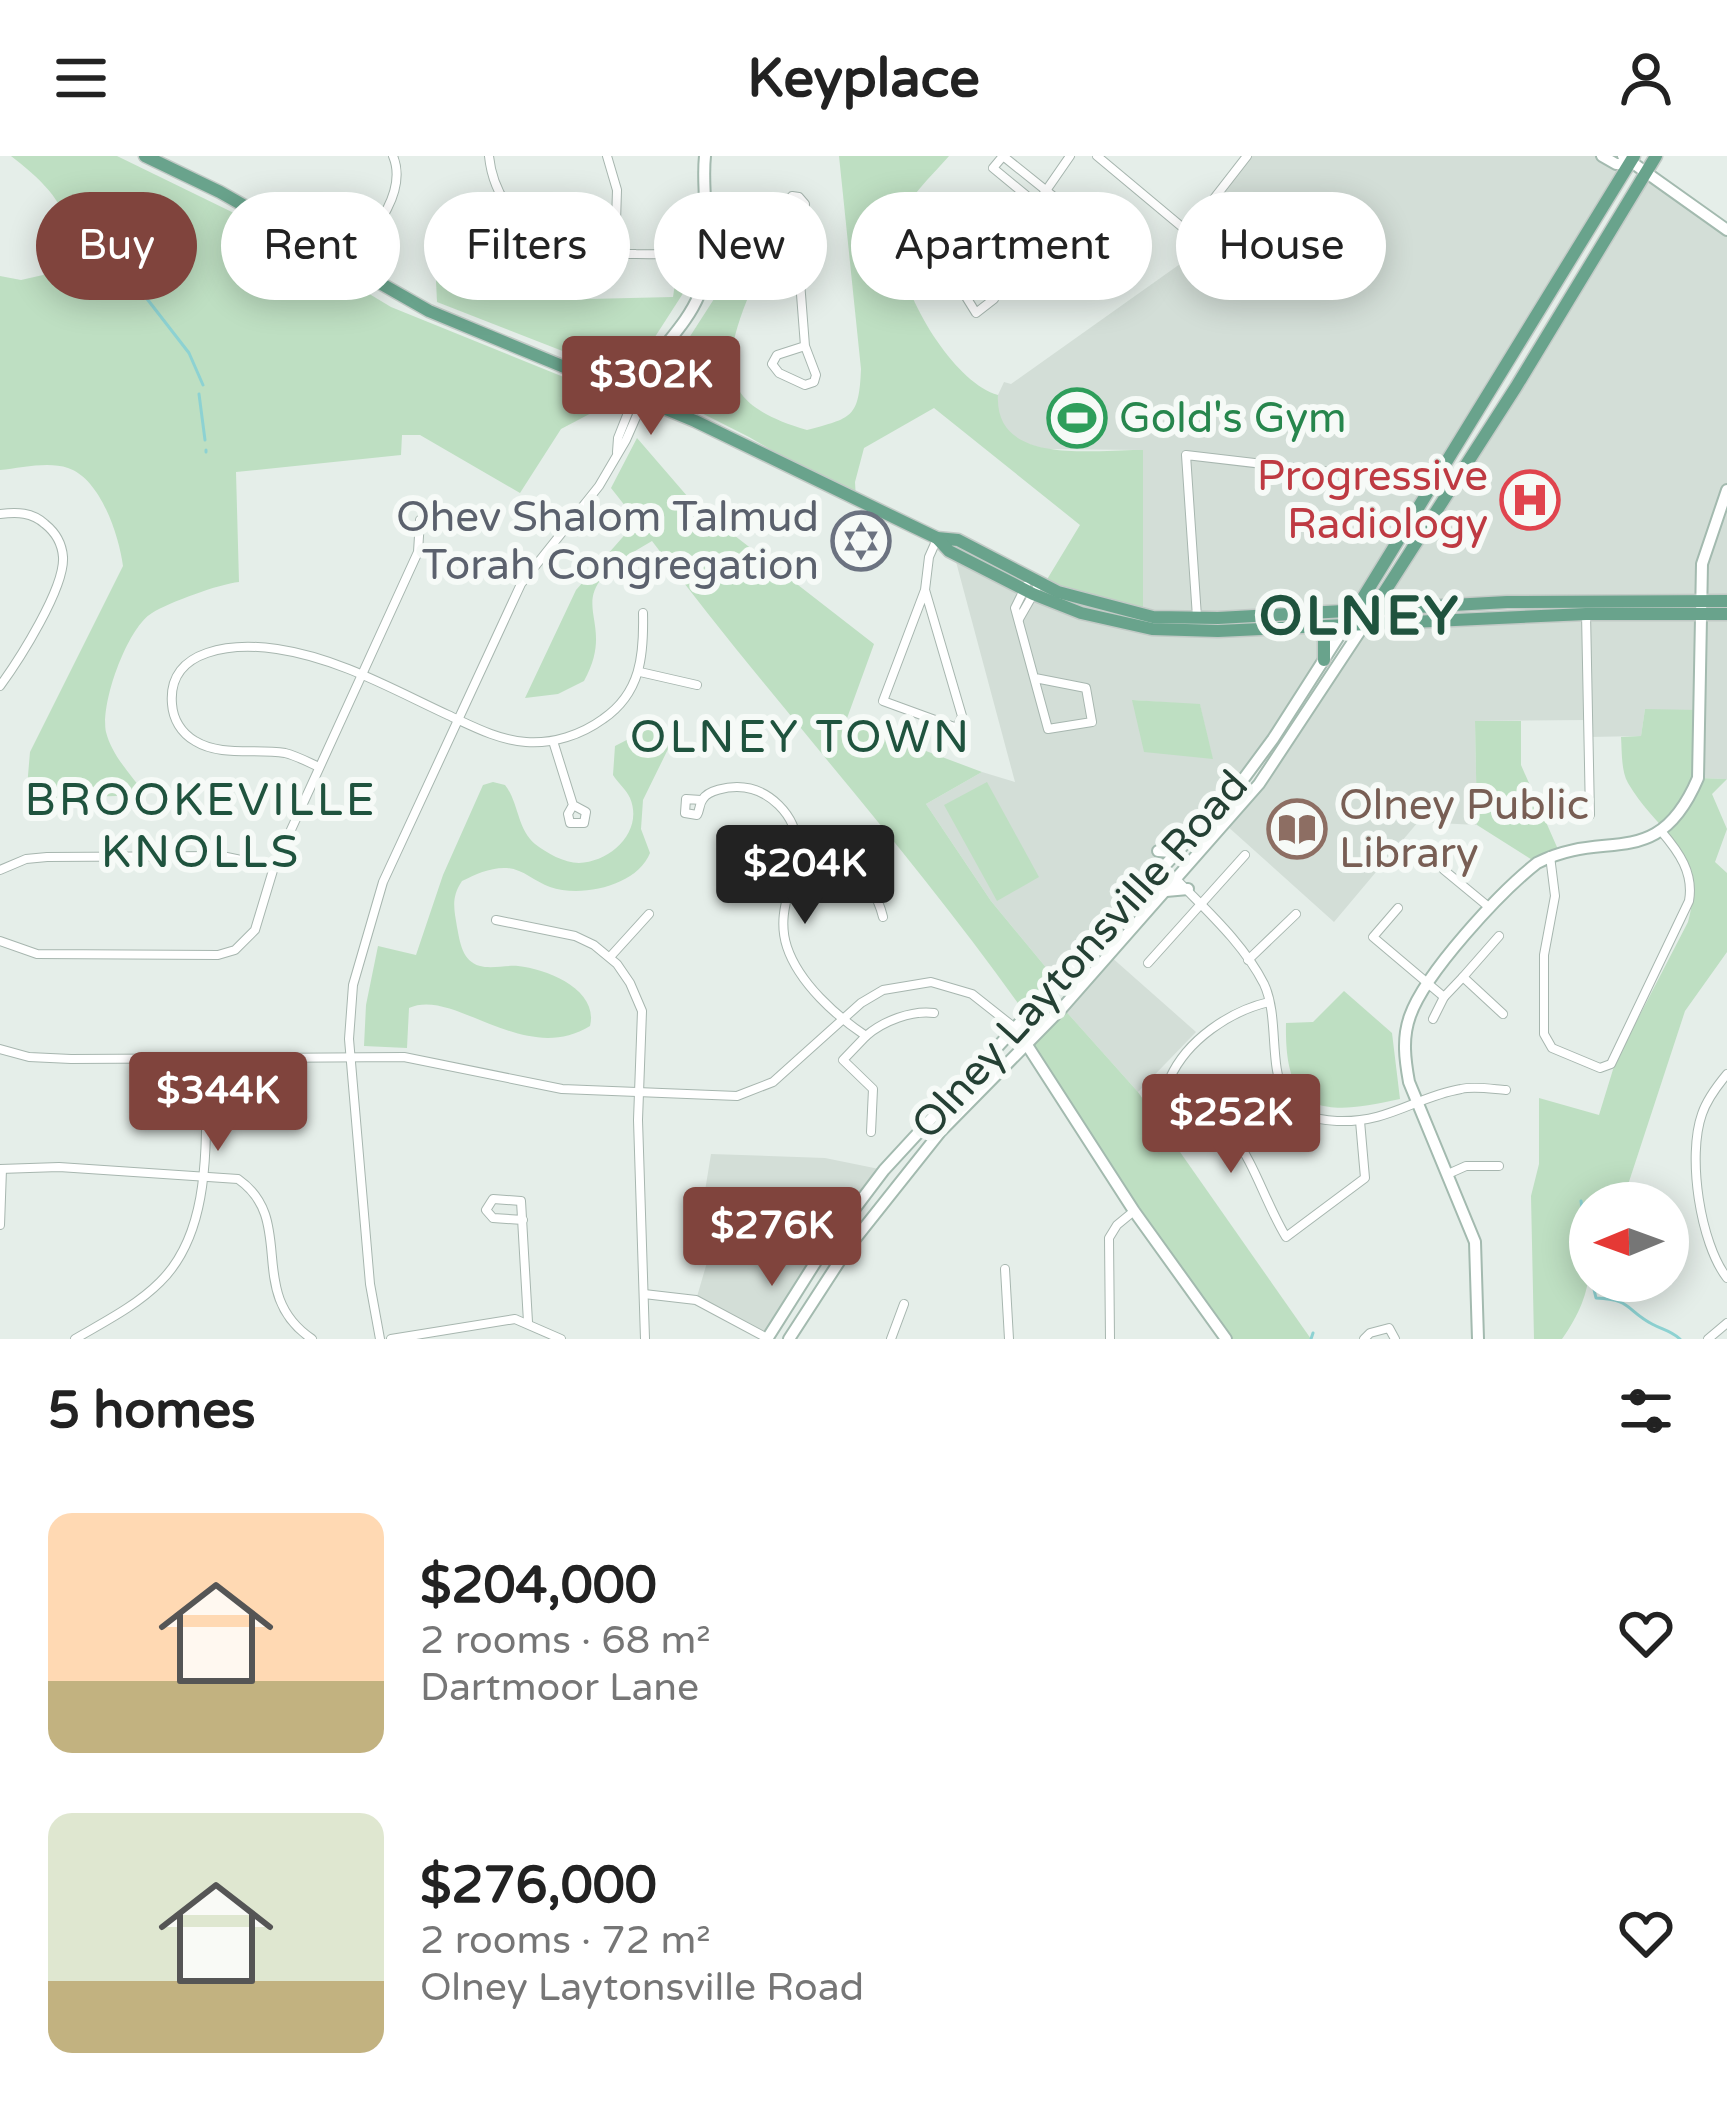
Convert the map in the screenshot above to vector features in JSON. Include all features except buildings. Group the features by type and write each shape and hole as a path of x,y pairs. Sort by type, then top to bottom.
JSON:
{"main road":[{"path":"145,156 221,193"},
{"path":"703,192 705,156"},
{"path":"1602,156 1616,164 1629,159"},
{"path":"1364,625 1656,156"},
{"path":"1629,159 1727,230"},
{"path":"1346,625 1629,159"},
{"path":"400,296 446,320 639,397 1031,587 1115,610 1196,625 1409,606 1699,608 1727,614"},
{"path":"639,397 647,364 696,300"},
{"path":"1478,1339 1475,1242 1417,1105 1407,1070 1409,1018 1427,982 1528,870 1550,856 1639,842 1661,831 1688,801 1698,778 1703,554 1719,512 1719,496 1727,489"},
{"path":"1395,574 1392,598 1409,606"},
{"path":"1031,587 1054,603 1114,622 1308,627 1586,608"},
{"path":"1699,608 1727,601"},
{"name":"Olney Laytonsville Road","path":"768,1339 852,1209 1261,757 1346,625"},
{"name":"Olney Laytonsville Road","path":"789,1339 882,1202 941,1131 1027,1045 1259,784 1364,625"},
{"path":"1308,627 1324,638 1324,660"},
{"path":"1158,850 1171,852 1187,844"},
{"path":"1166,891 1195,896"},
{"path":"1027,1045 1134,1211 1226,1339"}],"street":[{"path":"393,156 398,170 394,192"},
{"path":"489,156 499,192"},
{"path":"607,156 616,192"},
{"path":"1022,192 994,168 1003,156 1047,192"},
{"path":"1041,192 1070,156"},
{"path":"1097,156 1189,232 1247,156"},
{"path":"801,300 805,346 816,375 814,382 805,385 776,371 772,362 780,353 805,346"},
{"path":"967,300 976,313 993,300"},
{"path":"380,1339 370,1285 350,1057 352,985 366,929 383,882 521,584 536,560 581,512 617,453 618,438 639,397"},
{"path":"1196,625 1186,455 1434,484"},
{"path":"0,514 28,514 48,526 60,544 64,563 58,584 0,686"},
{"path":"0,941 37,954 218,955 235,950 255,930 274,867 418,551 420,520"},
{"path":"925,590 962,716 957,728 883,701 925,590 937,538"},
{"path":"1031,587 1015,608 1048,729 1092,722 1086,688 1035,678"},
{"path":"1586,608 1590,815"},
{"path":"319,767 284,753 201,745 186,735 174,716 176,677 202,654 251,647 309,655 511,740 553,741 592,727 624,701 640,672 644,613"},
{"path":"640,672 697,685"},
{"path":"553,741 573,805"},
{"path":"701,800 722,789 760,792 787,814 797,847 783,909 787,946 803,976 843,1020 866,1036"},
{"path":"1550,856 1555,896 1544,955 1544,1034 1552,1048 1600,1068 1611,1064 1689,901 1687,868 1661,831"},
{"path":"797,847 829,855 854,869 873,891 883,917"},
{"path":"1148,963 1195,896 1245,855"},
{"path":"0,869 46,857 222,856 274,867"},
{"path":"1444,870 1491,909"},
{"path":"1179,876 1248,960 1270,1002 1273,1061 1288,1099 1315,1118 1360,1121 1462,1088 1506,1090"},
{"path":"1398,908 1373,937 1444,998"},
{"path":"610,957 649,914"},
{"path":"1248,960 1296,914"},
{"path":"496,920 575,937 610,957 630,982 641,1011 645,1339"},
{"path":"1433,1019 1444,998 1498,936"},
{"path":"1463,976 1503,1014"},
{"path":"0,1049 47,1058 429,1060 547,1087 721,1097 754,1092 791,1068 883,990 931,982 972,994 1015,1028 1027,1045"},
{"path":"1270,1002 1228,1016 1170,1078 1176,1096 1231,1133 1286,1237 1365,1178 1360,1121"},
{"path":"872,1132 873,1089 843,1060 884,1024 920,1011 934,1013"},
{"path":"75,1339 149,1292 172,1269 194,1222 202,1174 207,1058"},
{"path":"1727,1074 1704,1108 1696,1154 1708,1241 1727,1278"},
{"path":"1448,1174 1466,1166 1498,1166"},
{"path":"0,1226 1,1168 59,1167 238,1179 262,1202 279,1304 287,1319 312,1339"},
{"path":"523,1220 494,1218 486,1210 493,1199 521,1201 523,1220 528,1322"},
{"path":"1110,1339 1108,1238 1134,1211"},
{"path":"1005,1269 1009,1339"},
{"path":"644,1294 696,1300 768,1339"},
{"path":"891,1339 904,1304"},
{"path":"392,1339 498,1320 528,1322 561,1339"},
{"path":"1708,1339 1727,1324"},
{"path":"1364,1339 1380,1328 1389,1328 1395,1339"}],"shaded area":[{"path":"1247,156 1615,156 1630,164 1356,610 1143,615 1142,450 1046,449 1020,442 1004,427 997,410 1004,382 1011,384 1129,300 1152,300 1152,284 1176,267 1176,300 1386,300 1386,192 1219,192"},
{"path":"1647,175 1727,230 1727,601 1374,608"},
{"path":"955,558 1031,598 1152,629 1346,625 1261,757 1058,982 991,901 926,804 982,772 1015,782","holes":["1133,700 1200,705 1212,758"]},
{"path":"1727,614 1727,779 1698,778 1645,709 1641,736 1589,737 1587,720 1475,721 1477,825 1418,822 1334,922 1226,825 1364,625"},
{"path":"1110,956 1196,1032 1138,1092 1063,1008"},
{"path":"711,1154 825,1158 884,1170 767,1338 696,1300 710,1252 704,1197"}],"green space":[{"path":"11,156 117,156 191,192 49,192"},
{"path":"839,156 949,156 917,192 851,192 851,272"},
{"path":"197,195 221,207 221,300 379,300 618,399 561,429 520,493 420,435 402,435 401,455 236,472 239,582 152,613 133,634 111,686 106,732 146,795 26,799 30,752 123,566 106,510 80,474 52,465 0,470 0,276 21,280 36,277 36,300 197,300"},
{"path":"679,300 633,371 619,373 437,302"},
{"path":"713,300 747,300 733,348 735,383 744,398 780,421 807,430 843,418 855,407 861,369 854,300 914,300 961,370 998,395 1001,418 1012,434 1051,449 1143,450 1143,615 1043,586 1080,525 934,408 864,448 855,482 856,499 660,392 669,369"},
{"path":"637,438 694,504 874,644 846,721 982,772 926,804 991,901 1058,982 1027,1016 652,541 620,561 594,593 594,657 584,681 558,694 525,698 576,590 637,521 611,488"},
{"path":"1132,700 1200,704 1213,759 1144,752"},
{"path":"1645,709 1699,710 1698,778 1727,779 1712,794 1727,829 1715,862 1727,873 1727,952 1685,1011 1629,1182 1569,1182 1569,1302 1582,1302 1562,1339 1534,1339 1531,1196 1539,1164 1539,1098 1599,1115 1615,1063 1688,922 1692,897 1686,860 1624,773 1621,737 1641,736"},
{"path":"1475,721 1521,721 1521,765 1560,854 1537,863 1477,825"},
{"path":"652,727 662,727 670,745 643,800 641,829 650,853 633,874 607,887 577,891 550,887 513,869 495,869 462,881 455,898 459,939 469,960 480,966 518,966 543,972 569,984 587,1002 590,1026 565,1036 540,1038 427,1004 409,1008 407,1048 364,1046 366,1005 378,946 416,955 443,875 483,785 505,785 525,831 540,847 567,861 591,861 613,851 632,822 630,798 613,775 615,746"},
{"path":"987,782 1039,877 997,901 944,805"},
{"path":"1344,991 1392,1033 1400,1099 1330,1107 1313,1102 1292,1077 1286,1023 1313,1022"},
{"path":"1063,1008 1138,1092 1311,1339 1226,1339 1027,1045"}],"waterway":[{"path":"148,300 189,353 203,385"},
{"path":"199,394 205,440"},
{"path":"1618,1302 1680,1339"},
{"path":"1311,1339 1313,1333"}],"place":[{"name":"Gold's Gym","path":"1077,418"},
{"name":"Progressive Radiology","path":"1530,500"},
{"name":"Ohev Shalom Talmud Torah Congregation","path":"861,541"},
{"name":"Olney Public Library","path":"1297,829"}],"district":[{"name":"OLNEY","path":"1360,616"},
{"name":"OLNEY TOWN","path":"801,738"},
{"name":"BROOKEVILLE KNOLLS","path":"201,827"}]}
